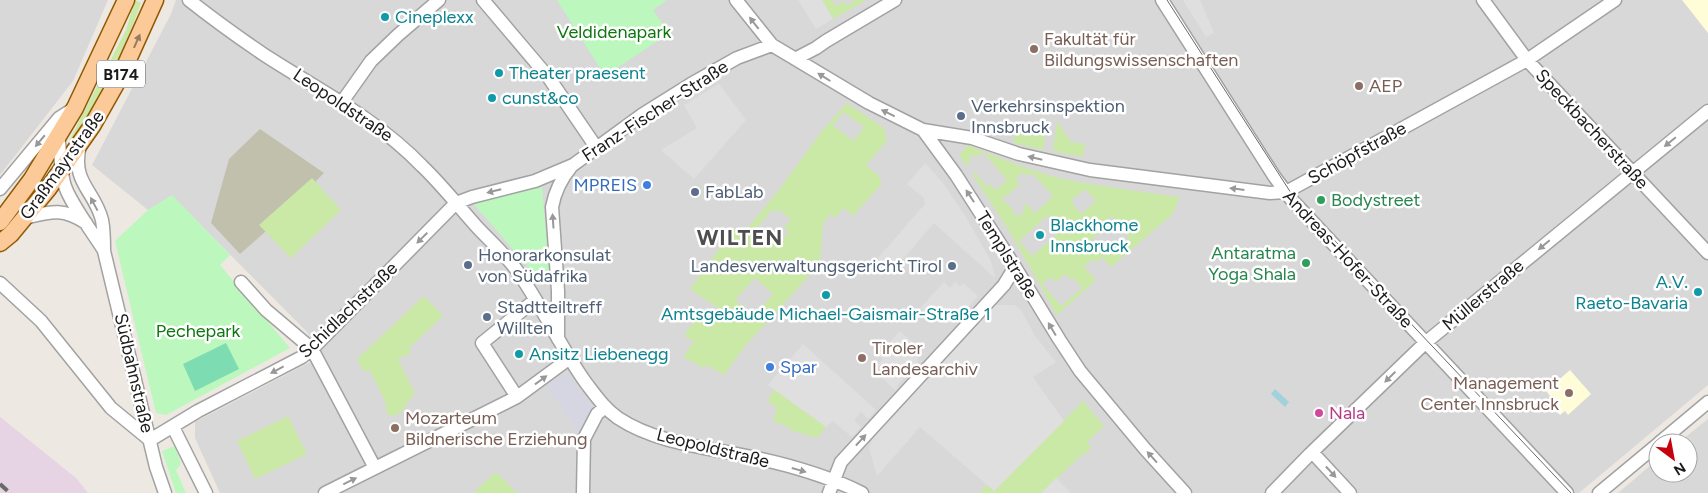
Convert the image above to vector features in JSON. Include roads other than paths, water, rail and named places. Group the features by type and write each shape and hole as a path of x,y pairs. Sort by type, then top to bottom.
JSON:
{"main road":[{"name":"Graßmayrstraße","path":"0,222 32,179 75,108 126,0"},
{"name":"Graßmayrstraße","path":"0,243 11,234 62,170 100,114 122,73 155,0"}],"street":[{"name":"Leopoldstraße","path":"189,0 263,54 363,115 399,143 421,164 517,271 570,358 605,407 620,419 634,427 672,441 750,457 833,479 862,493"},
{"path":"342,102 371,61 439,0"},
{"path":"483,0 548,78 596,147"},
{"path":"736,0 772,45 795,59 895,0"},
{"name":"Andreas-Hofer-Straße","path":"1162,0 1286,192 1567,493"},
{"name":"Speckbacherstraße","path":"1483,0 1527,60 1708,253"},
{"name":"Schöpfstraße","path":"923,130 972,138 1019,154 1090,170 1270,194 1286,192 1527,60 1615,0"},
{"name":"Franz-Fischer-Straße","path":"558,339 558,291 552,206 562,177 572,165 643,114 736,58 772,45"},
{"name":"Templstraße","path":"795,59 827,80 923,130 946,160 1015,267 1059,340 1080,370 1145,449 1185,493"},
{"name":"Graßmayrstraße","path":"0,188 59,118 75,108"},
{"name":"Müllerstraße","path":"1272,493 1425,343 1708,111"},
{"path":"58,137 66,188 104,251"},
{"path":"80,145 77,166 81,180 102,221 104,251"},
{"name":"Franz-Fischer-Straße","path":"456,203 535,181 572,165"},
{"name":"Schidlachstraße","path":"150,440 198,411 302,357 456,203"},
{"path":"24,218 58,211 73,214 87,224"},
{"name":"Südbahnstraße","path":"104,251 150,440 165,493"},
{"path":"829,493 841,462 1004,285 1015,267"},
{"path":"241,282 266,310 312,349 374,468"},
{"path":"0,283 41,321 111,408 150,440"},
{"path":"517,397 482,343 535,300"},
{"path":"325,493 517,397 570,358"},
{"path":"1670,433 1708,402"},
{"path":"583,493 584,439 597,414 605,407"},
{"path":"173,427 206,493"},
{"path":"1599,493 1648,451"},
{"path":"1312,452 1350,493"}],"water":[{"path":"1275,389 1289,402 1285,407 1271,394"}],"tram line":[{"path":"1167,0 1291,193 1571,493"}],"railway":[{"path":"0,484 10,493"}],"place":[{"name":"Cineplexx","path":"385,17"},
{"name":"Fakultät für Bildungswissenschaften","path":"1034,49"},
{"name":"Theater praesent","path":"499,73"},
{"name":"AEP","path":"1359,86"},
{"name":"cunst&co","path":"492,98"},
{"name":"Verkehrsinspektion Innsbruck","path":"961,116"},
{"name":"MPREIS","path":"647,185"},
{"name":"FabLab","path":"695,192"},
{"name":"Bodystreet","path":"1321,200"},
{"name":"Blackhome Innsbruck","path":"1040,235"},
{"name":"Antaratma Yoga Shala","path":"1306,263"},
{"name":"Honorarkonsulat von Südafrika","path":"468,265"},
{"name":"Landesverwaltungsgericht Tirol","path":"952,266"},
{"name":"A.V. Raeto-Bavaria","path":"1698,292"},
{"name":"Amtsgebäude Michael-Gaismair-Straße 1","path":"826,295"},
{"name":"Stadtteiltreff Willten","path":"487,317"},
{"name":"Ansitz Liebenegg","path":"519,354"},
{"name":"Tiroler Landesarchiv","path":"862,358"},
{"name":"Spar","path":"770,367"},
{"name":"Management Center Innsbruck","path":"1569,393"},
{"name":"Nala","path":"1319,413"},
{"name":"Mozarteum Bildnerische Erziehung","path":"395,428"}],"district":[{"name":"WILTEN","path":"740,237"}],"park label":[{"name":"Veldidenapark","path":"614,32"},
{"name":"Pechepark","path":"198,331"}]}
